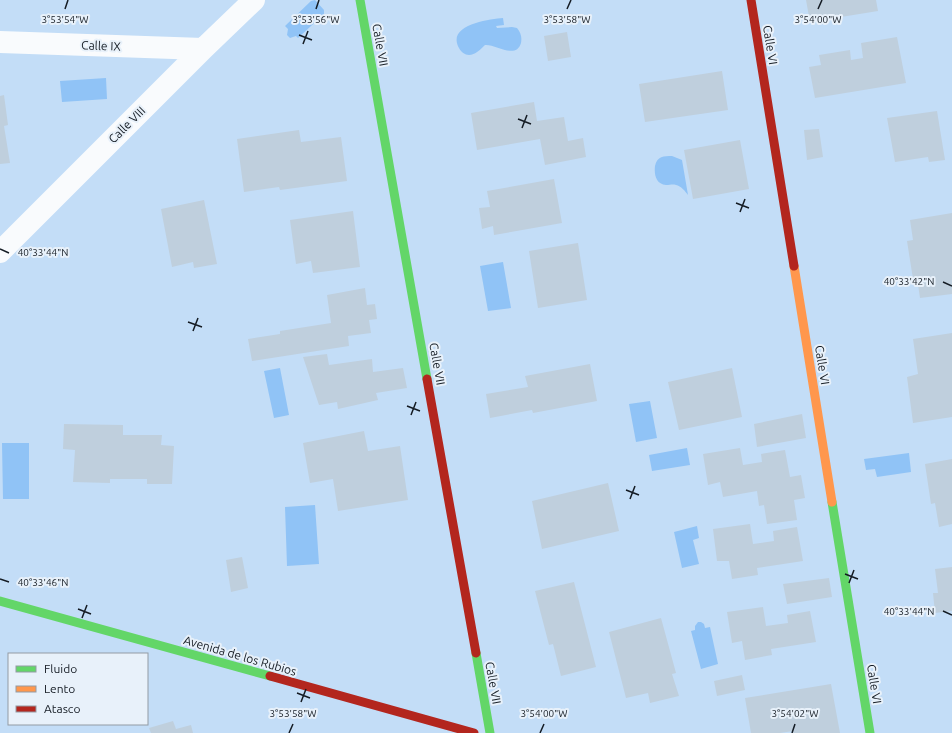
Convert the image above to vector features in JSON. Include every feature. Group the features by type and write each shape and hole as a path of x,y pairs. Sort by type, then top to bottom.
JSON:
{"street":[{"name":"Calle VIII","path":"0,252 254,0"},
{"name":"Calle VII","path":"360,0 490,733"},
{"name":"Calle VI","path":"751,0 870,733"},
{"name":"Calle IX","path":"0,42 203,49"},
{"name":"Avenida de los Rubios","path":"0,601 474,733"}],"shaded area":[{"path":"0,0 952,0 952,733 0,733"}],"water":[{"path":"315,0 324,10 324,14 298,38 296,36 290,38 287,35 288,29 285,26 311,1"},
{"path":"503,18 504,25 496,26 497,28 517,28 521,37 521,43 518,48 510,51 485,45 476,53 471,55 462,52 459,48 457,40 458,34 464,29 479,22"},
{"path":"106,78 107,99 62,102 60,81"},
{"path":"672,156 682,160 688,195 680,186 660,183 655,176 655,166 657,160 659,158"},
{"path":"503,262 511,308 488,311 480,266"},
{"path":"280,368 289,415 274,418 264,371"},
{"path":"650,401 657,438 636,442 629,404"},
{"path":"2,443 29,443 29,499 3,499"},
{"path":"687,448 690,465 652,471 649,455"},
{"path":"909,453 911,472 877,477 875,469 866,470 864,459"},
{"path":"315,505 319,564 287,566 285,507"},
{"path":"697,526 699,538 693,540 699,564 682,568 674,532"},
{"path":"698,622 704,624 705,628 710,627 718,664 701,669 691,631 695,630 695,626"}],"building":[{"path":"806,0 876,0 878,11 810,22"},
{"path":"567,32 571,57 548,61 544,36"},
{"path":"897,37 906,83 815,98 809,67 821,65 819,55 850,50 851,60 863,58 861,43"},
{"path":"722,71 728,110 645,122 639,84"},
{"path":"4,95 8,125 4,126 10,163 0,164 0,96"},
{"path":"534,102 537,121 564,117 568,141 583,138 586,157 545,165 540,139 477,150 471,113"},
{"path":"937,111 945,160 929,162 928,157 895,162 887,118"},
{"path":"819,129 823,157 807,160 804,130"},
{"path":"299,130 301,142 341,137 347,181 280,190 279,187 244,192 237,139"},
{"path":"740,140 749,189 693,199 684,150"},
{"path":"554,179 562,223 494,235 493,226 482,229 479,208 490,207 487,191"},
{"path":"204,200 217,264 194,268 193,262 172,267 161,209"},
{"path":"353,211 360,267 313,273 311,261 296,264 290,220"},
{"path":"952,213 952,294 920,298 917,278 913,279 907,241 913,240 910,220"},
{"path":"578,243 587,300 538,308 529,251"},
{"path":"365,288 367,305 375,304 377,319 369,320 371,333 348,336 349,346 252,361 248,339 280,334 280,331 331,323 327,295"},
{"path":"952,333 952,417 913,423 907,377 918,374 913,339"},
{"path":"327,354 329,365 372,359 373,372 403,368 407,388 376,393 378,400 338,409 337,402 319,405 303,357"},
{"path":"590,364 597,401 533,413 532,410 490,418 486,394 528,387 525,376"},
{"path":"732,368 742,417 679,430 668,382"},
{"path":"802,414 806,438 757,447 754,424"},
{"path":"64,424 123,425 123,435 162,435 161,445 174,446 172,484 147,484 147,479 110,479 110,483 73,482 75,450 63,449"},
{"path":"364,431 368,451 400,446 408,500 338,511 333,479 310,483 303,443"},
{"path":"740,448 743,465 762,462 761,454 785,450 790,477 801,475 805,498 794,500 797,520 767,524 764,505 759,506 757,491 723,497 720,482 708,485 703,454"},
{"path":"952,459 952,524 939,527 935,503 931,504 925,464"},
{"path":"608,483 619,531 542,549 532,501"},
{"path":"750,524 753,544 774,541 773,531 797,527 803,561 757,568 758,575 732,579 729,561 717,561 713,529"},
{"path":"242,557 248,588 231,592 226,560"},
{"path":"952,567 952,611 935,613 933,593 938,593 935,569"},
{"path":"829,578 832,597 787,604 783,584"},
{"path":"574,582 596,667 561,676 553,644 549,645 535,591"},
{"path":"763,607 766,626 788,623 787,615 810,611 816,642 771,649 772,655 745,660 742,641 732,643 727,612"},
{"path":"661,618 676,673 672,674 679,696 650,703 648,693 626,698 609,632"},
{"path":"742,675 745,690 717,696 714,681"},
{"path":"831,684 840,733 793,733 793,731 780,733 751,733 745,698"},
{"path":"173,721 176,729 191,725 193,733 151,733 149,728"}],"traffic: fast":[{"path":"360,0 427,379"},
{"path":"832,502 870,733"},
{"path":"0,601 270,676"},
{"path":"476,653 490,733"}],"traffic: slow":[{"path":"794,266 832,502"}],"traffic: jam":[{"path":"751,0 794,266"},
{"path":"427,379 476,653"},
{"path":"270,676 474,733"}]}
